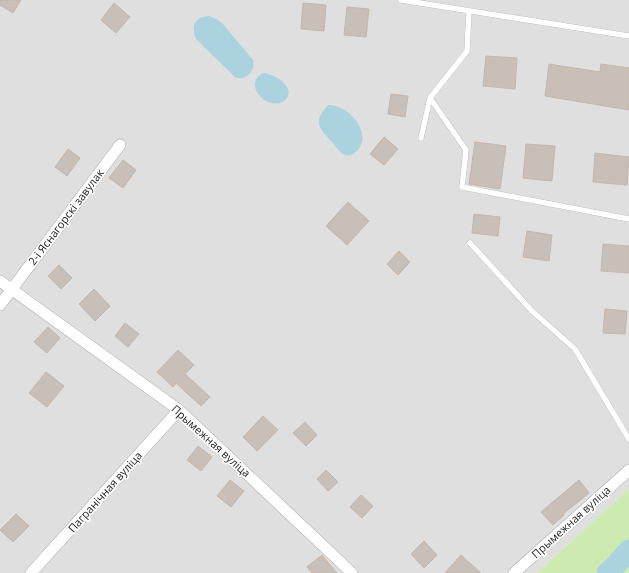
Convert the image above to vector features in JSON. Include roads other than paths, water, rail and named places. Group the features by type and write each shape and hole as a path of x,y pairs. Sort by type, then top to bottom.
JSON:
{"street":[{"name":"2-і Яснагорскі завулак","path":"0,305 120,146"},
{"name":"Прымежная вуліца","path":"0,281 179,410 352,573"},
{"name":"Пагранічная вуліца","path":"31,573 179,410"},
{"name":"Прымежная вуліца","path":"514,573 629,470"}],"lane":[{"path":"402,0 629,36"},
{"path":"421,138 430,98 467,51 469,11"},
{"path":"430,98 466,150 462,187 629,220"},
{"path":"470,243 532,311 575,349 629,439"}],"water":[{"path":"209,16 217,19 223,24 253,60 254,64 252,71 243,78 235,77 196,39 194,30 195,23 200,18"},
{"path":"263,73 273,76 283,82 287,87 289,92 284,101 271,103 260,96 256,90 255,84 257,78"},
{"path":"328,105 336,106 345,110 358,123 362,139 360,147 353,154 346,155 340,152 320,128 320,116"}],"waterway":[{"path":"607,573 629,550"}]}
